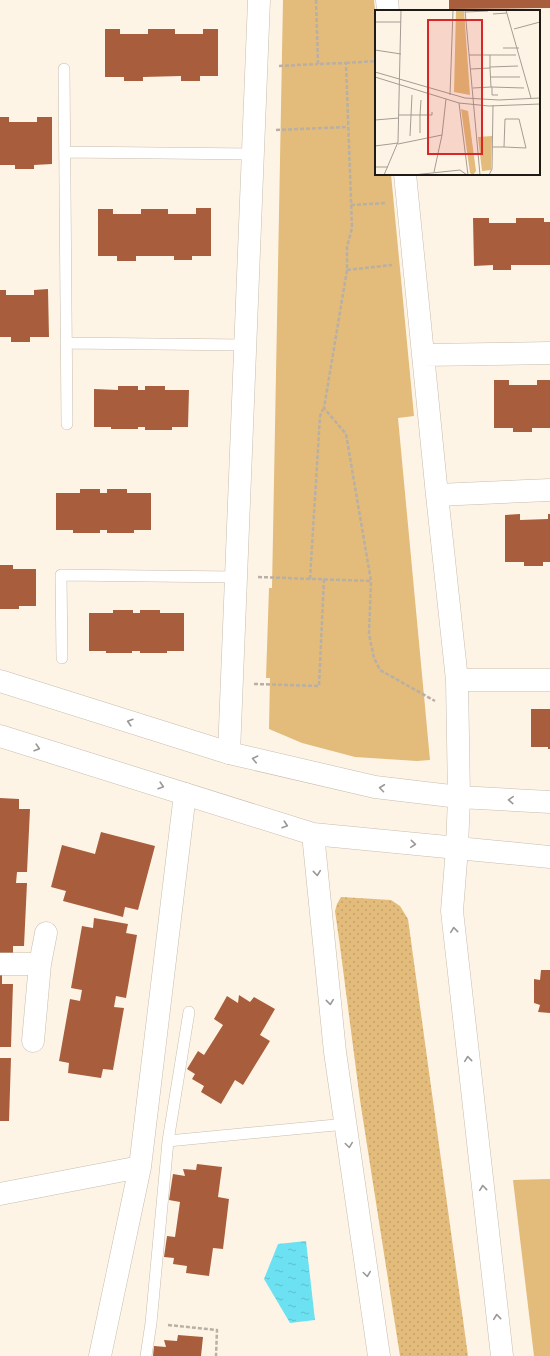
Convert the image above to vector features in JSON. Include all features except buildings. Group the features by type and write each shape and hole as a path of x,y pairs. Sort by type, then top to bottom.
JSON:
{"street":[{"path":"229,752 259,0"},
{"path":"387,0 388,10"},
{"path":"405,175 457,680 459,797 452,912 502,1356"},
{"path":"423,355 550,353"},
{"path":"437,495 550,490"},
{"path":"457,680 550,680"},
{"path":"0,681 229,752 375,787 459,797 550,802"},
{"path":"0,736 313,834 550,857"},
{"path":"100,1356 140,1167 185,794"},
{"path":"313,834 336,1052 379,1356"},
{"path":"33,1041 40,964 46,933"},
{"path":"0,964 40,964"},
{"path":"0,1194 140,1167"}],"lane":[{"path":"64,69 67,424"},
{"path":"65,152 253,154"},
{"path":"66,343 245,345"},
{"path":"62,658 61,575 236,577"},
{"path":"146,1356 151,1323 168,1141 189,1012"},
{"path":"168,1141 346,1124"}],"path":[{"path":"316,0 318,64"},
{"path":"257,66 375,61"},
{"path":"310,579 320,416 324,408 346,270 347,247 352,228 346,63"},
{"path":"254,131 348,127"},
{"path":"351,205 408,203"},
{"path":"346,270 414,263"},
{"path":"324,408 346,434 371,581 369,634 374,658 380,670 458,715"},
{"path":"236,577 371,581"},
{"path":"232,683 319,686 324,579"},
{"path":"151,1323 217,1330 216,1356"}],"shaded area":[{"path":"283,0 374,0 375,175 391,175 414,416 398,418 430,760 417,761 355,757 302,743 269,729 270,678 266,678 269,588 272,588"},
{"path":"341,897 391,900 400,906 408,919 468,1356 400,1356 360,1100 335,911"},
{"path":"550,1179 550,1356 534,1356 513,1180"}],"water":[{"path":"306,1241 315,1320 290,1323 264,1279 278,1244"}]}
